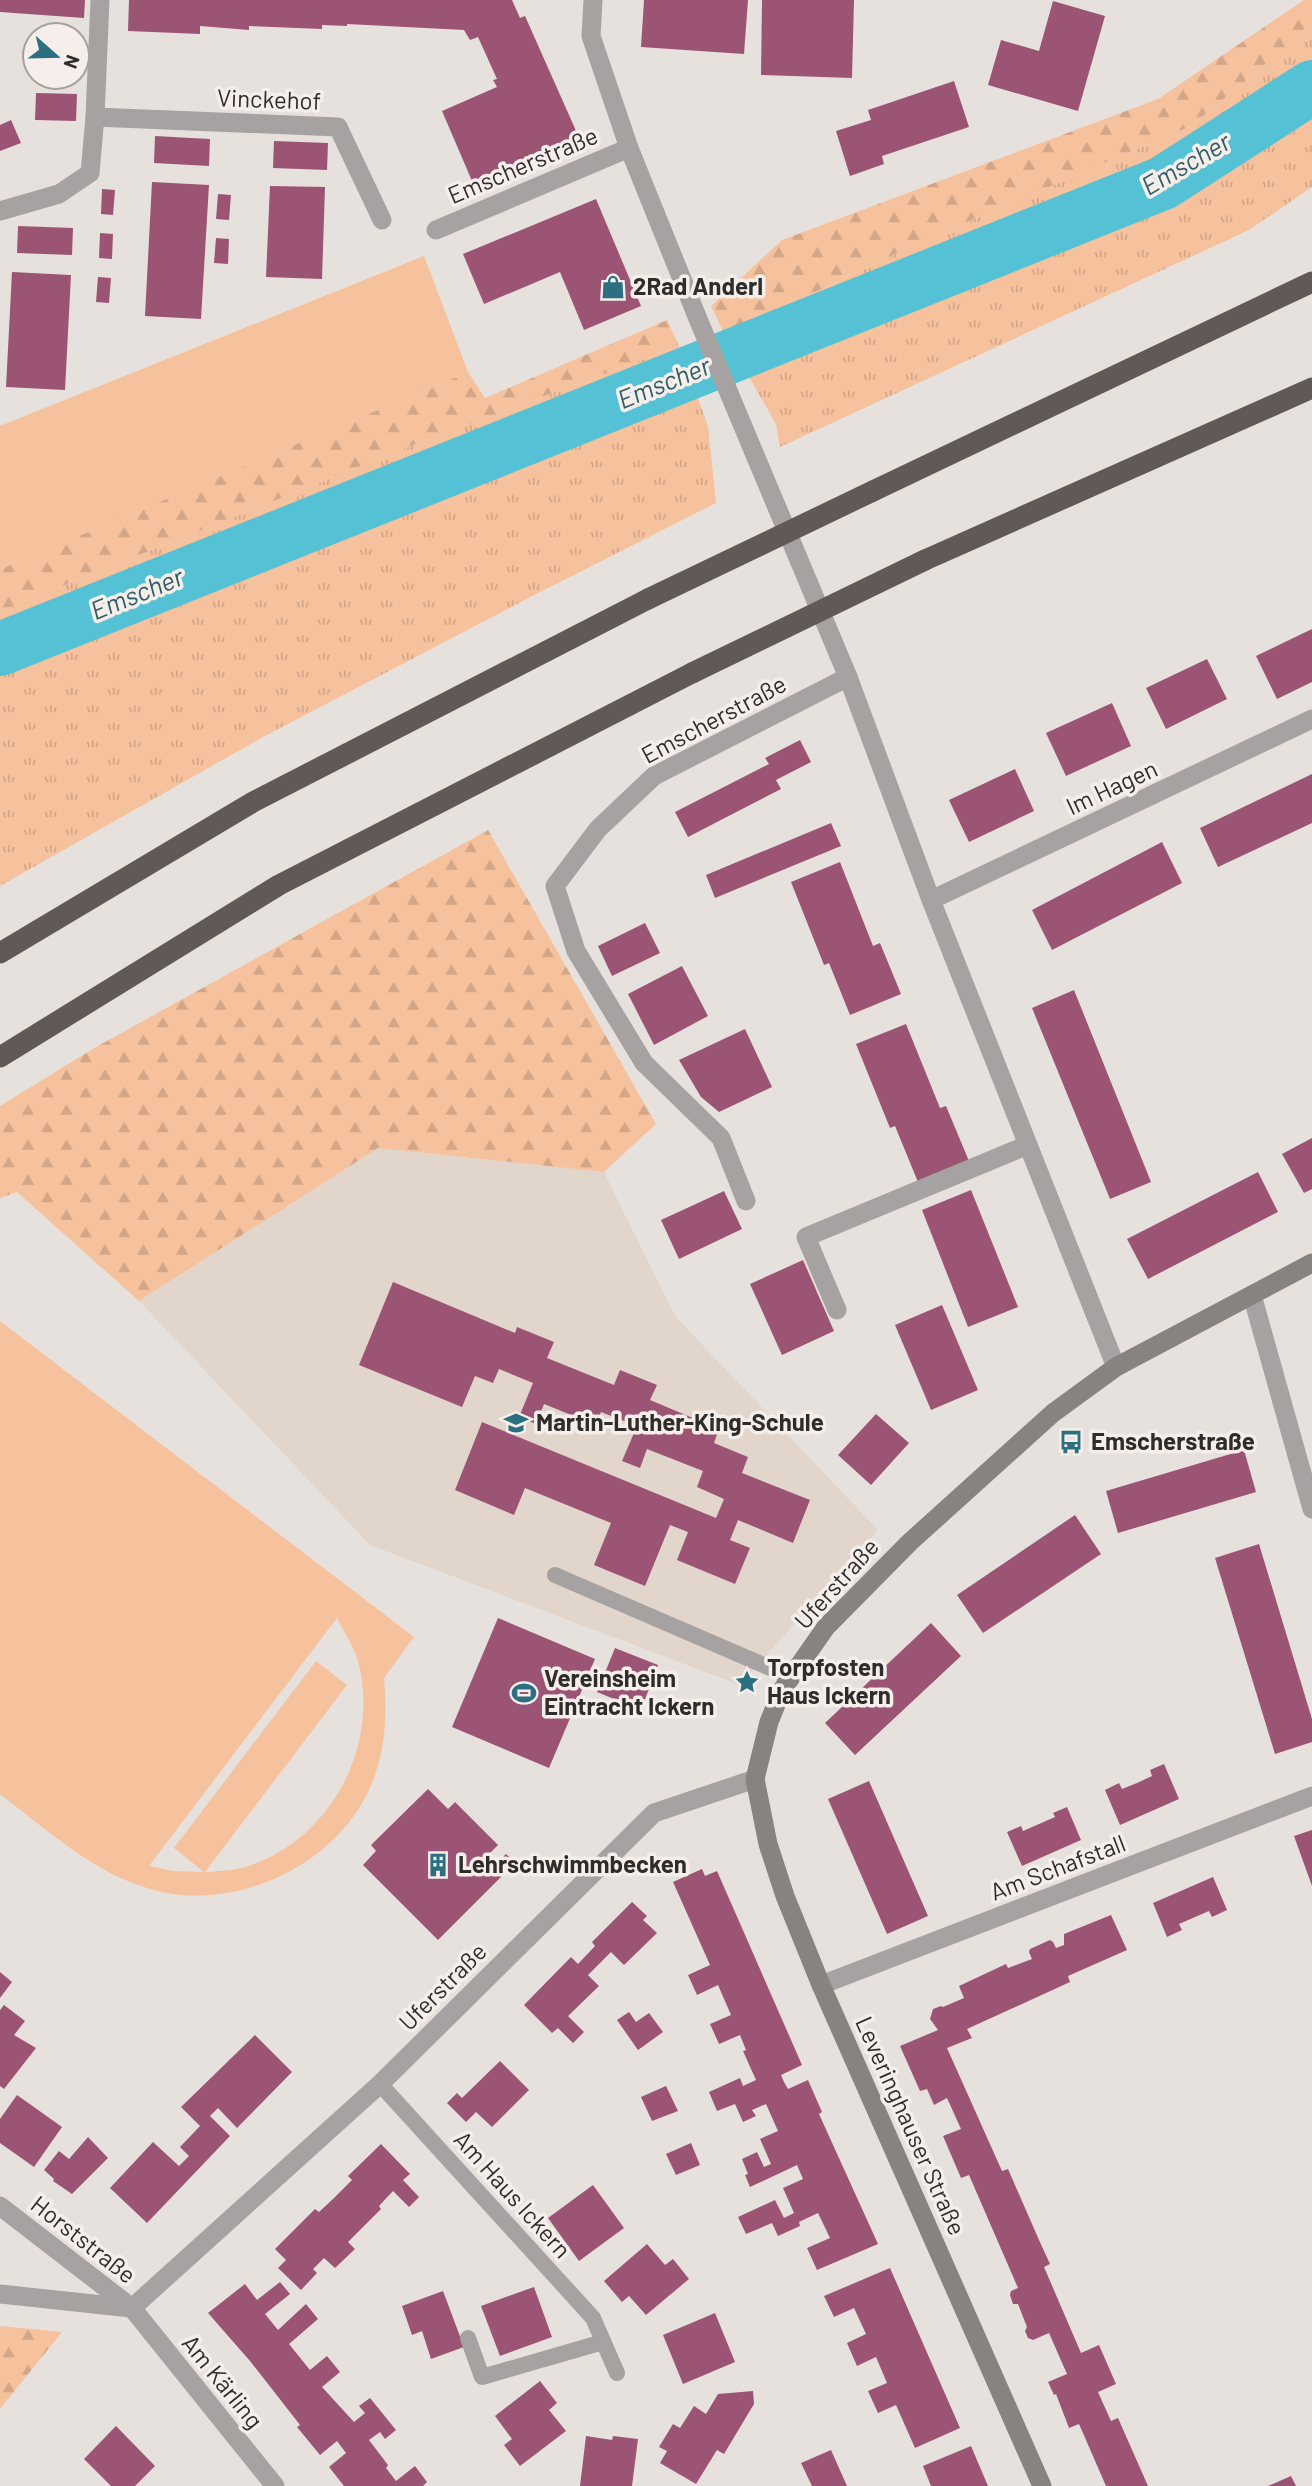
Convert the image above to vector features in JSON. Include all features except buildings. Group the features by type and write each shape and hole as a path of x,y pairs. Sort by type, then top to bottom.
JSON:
{"highway":[{"path":"0,953 253,802 648,599 1312,282"},
{"path":"0,1057 279,885 692,673 925,560 1312,388"}],"main road":[{"name":"Uferstraße","path":"755,1779 769,1722 782,1690 826,1627 910,1542 1053,1413 1116,1367 1312,1263"},
{"name":"Leveringhauser Straße","path":"755,1779 768,1844 780,1883 821,1985 1042,2486"}],"street":[{"path":"0,211 59,194 90,173 100,0"},
{"name":"Emscherstraße","path":"593,0 591,36 629,148 848,677 931,900 1116,1367"},
{"name":"Vinckehof","path":"95,117 338,127 382,220"},
{"name":"Emscherstraße","path":"436,230 629,148"},
{"name":"Emscherstraße","path":"746,1201 721,1138 645,1063 576,951 555,886 598,829 654,776 848,677"},
{"name":"Im Hagen","path":"931,900 1312,719"},
{"path":"837,1310 806,1237 1028,1145"},
{"path":"1252,1295 1312,1509"},
{"name":"Uferstraße","path":"132,2308 380,2084 654,1813 755,1779"},
{"name":"Am Schafstall","path":"821,1985 1312,1796"},
{"name":"Horststraße","path":"0,2206 132,2308"},
{"name":"Horststraße","path":"0,2294 132,2308"},
{"name":"Am Kärling","path":"132,2308 275,2486"}],"lane":[{"path":"555,1575 791,1677"},
{"name":"Am Haus Ickern","path":"380,2084 593,2318 617,2373"},
{"path":"468,2338 482,2378 603,2342"}],"shaded area":[{"name":"Martin-Luther-King-Schule","path":"378,1148 604,1172 675,1316 878,1530 740,1685 370,1545 139,1301"}],"green space":[{"path":"1304,0 1312,0 1312,25 1191,126 920,242 725,335 711,306 782,240 1158,99"},
{"path":"1312,25 1312,187 1249,230 780,447 776,424 725,335 920,242 1191,126"},
{"path":"424,256 468,372 0,569 0,426"},
{"path":"667,320 679,346 418,443 0,611 0,569 468,372 485,398"},
{"path":"679,346 708,426 716,503 263,737 0,886 0,611 418,443"},
{"path":"488,830 656,1124 604,1172 378,1148 139,1301 17,1192 0,1198 0,1106 96,1047"},
{"path":"0,1321 414,1637 384,1678 385,1716 381,1753 374,1778 359,1809 338,1835 311,1858 281,1876 248,1888 214,1895 180,1895 147,1888 126,1881 88,1860 0,1794","holes":["337,1618 358,1661 363,1694 362,1727 354,1758 341,1788 323,1815 300,1838 273,1856 242,1868 205,1872 347,1685 316,1661 174,1848 204,1872 173,1871 149,1866"]},
{"path":"0,2326 62,2332 0,2409"}],"waterway":[{"name":"Emscher","path":"0,649 1163,183 1312,87"}],"place":[{"name":"2Rad Anderl","path":"613,287"},
{"name":"Martin-Luther-King-Schule","path":"516,1423"},
{"name":"Emscherstraße","path":"1071,1442"},
{"name":"Torpfosten Haus Ickern","path":"747,1682"},
{"name":"Vereinsheim Eintracht Ickern","path":"524,1693"},
{"name":"Lehrschwimmbecken","path":"438,1865"}]}
